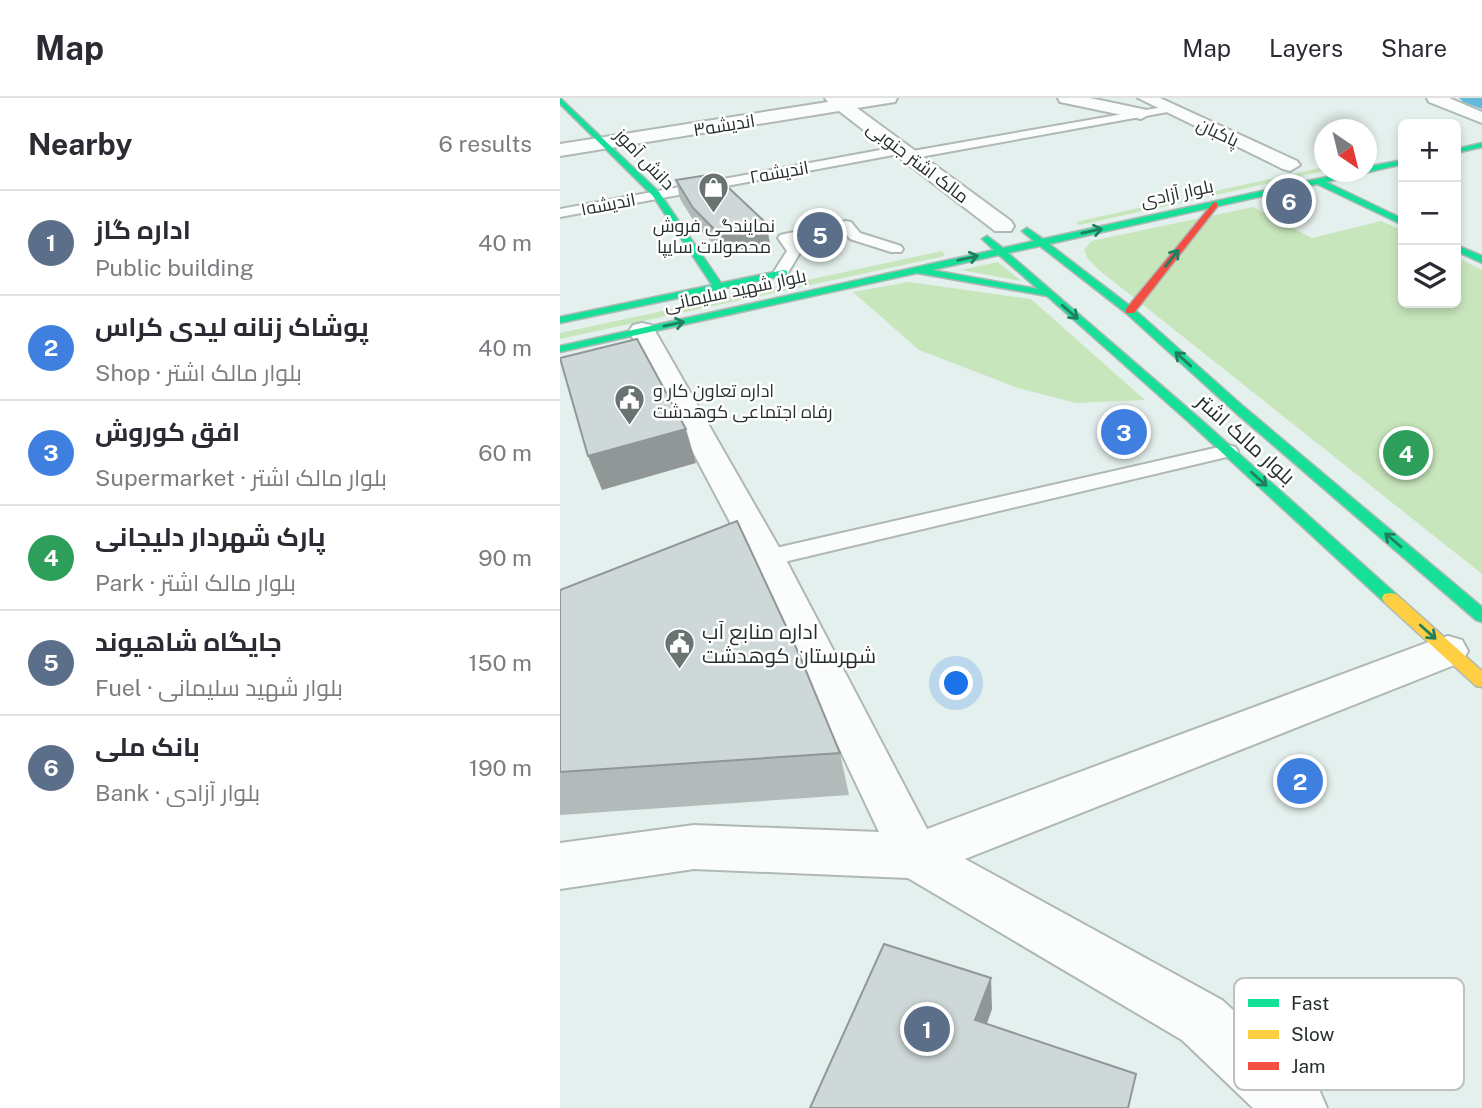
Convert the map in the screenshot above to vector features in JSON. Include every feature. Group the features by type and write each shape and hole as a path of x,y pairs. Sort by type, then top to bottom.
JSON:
{"main road":[{"name":"دانش آموز","path":"560,100 656,194 718,286"},
{"path":"1461,149 1482,145"},
{"path":"1377,168 1398,163"},
{"path":"1263,171 1296,164"},
{"name":"بلوار آزادی","path":"1001,250 1314,182"},
{"path":"1319,182 1398,220"},
{"path":"1130,311 1214,205"},
{"path":"1011,225 1045,218"},
{"name":"بلوار مالک اشتر","path":"1482,616 1240,410 1130,311 1040,241 1011,225 972,233 1001,250 1195,421 1482,681"},
{"path":"858,257 902,248"},
{"name":"بلوار شهید سلیمانی","path":"560,349 1001,250"},
{"path":"1461,250 1482,260"},
{"name":"بلوار شهید سلیمانی","path":"560,320 807,268"},
{"path":"917,270 1050,294"},
{"path":"1195,421 1240,410"}],"street":[{"name":"اندیشه۳","path":"560,150 838,102 889,98"},
{"name":"پاکبان","path":"1066,98 1168,109 1296,164"},
{"path":"1435,98 1478,123"},
{"name":"مالک اشتر جنوبی","path":"838,102 906,153 1011,225"},
{"path":"642,331 767,558 915,856 1202,1020 1234,1050"},
{"path":"560,866 694,847 915,856 1448,650"},
{"path":"1278,1090 1297,1108"}],"lane":[{"name":"اندیشه۲","path":"656,194 906,153 1143,106"},
{"name":"اندیشه۱","path":"560,213 656,194"},
{"path":"781,273 794,251 785,238 846,225 855,236 902,248"},
{"path":"767,558 1228,451"}],"green space":[{"path":"1314,169 1314,173 1080,225 1076,222"},
{"path":"1253,207 1312,238 1381,221 1398,229 1398,308 1461,308 1461,260 1482,270 1482,574 1099,270 1087,258 1084,250 1091,241"},
{"path":"942,251 945,256 560,339 560,333"},
{"path":"998,262 1021,281 961,270"},
{"path":"909,282 1031,299 1145,400 1076,403 1018,388 919,350 853,292"}],"building":[{"path":"714,174 766,223 718,233 693,208 676,180"},
{"name":"اداره تعاون کار و رفاه اجتماعی کوهدشت","path":"637,339 686,429 588,456 560,358"},
{"name":"اداره منابع آب شهرستان کوهدشت","path":"737,521 799,654 840,753 560,772 560,590"},
{"path":"884,944 991,978 975,1020 1136,1074 1128,1108 810,1108"}],"waterway":[{"path":"1470,98 1482,103"}],"traffic: fast":[{"path":"560,100 656,194 718,286"},
{"path":"1461,150 1482,145"},
{"path":"1377,168 1398,163"},
{"path":"560,349 1315,182"},
{"path":"1319,182 1398,220"},
{"path":"1027,231 1130,311 1240,410 1482,616"},
{"path":"987,239 1195,421 1390,598"},
{"path":"1461,250 1482,260"},
{"path":"917,270 1050,294"},
{"path":"560,320 784,273"}],"traffic: slow":[{"path":"1390,598 1482,681"}],"traffic: jam":[{"path":"1130,311 1214,205"}],"place":[{"name":"بانک ملی","path":"1289,201"},
{"name":"نمایندگی فروش محصولات سایپا","path":"714,214"},
{"name":"جایگاه شاهیوند","path":"820,235"},
{"name":"اداره تعاون کار و رفاه اجتماعی کوهدشت","path":"630,427"},
{"name":"افق کوروش","path":"1124,432"},
{"name":"پارک شهردار دلیجانی","path":"1406,453"},
{"name":"اداره منابع آب شهرستان کوهدشت","path":"679,670"},
{"name":"پوشاک زنانه لیدی کراس","path":"1300,781"},
{"name":"اداره گاز","path":"927,1029"}]}
